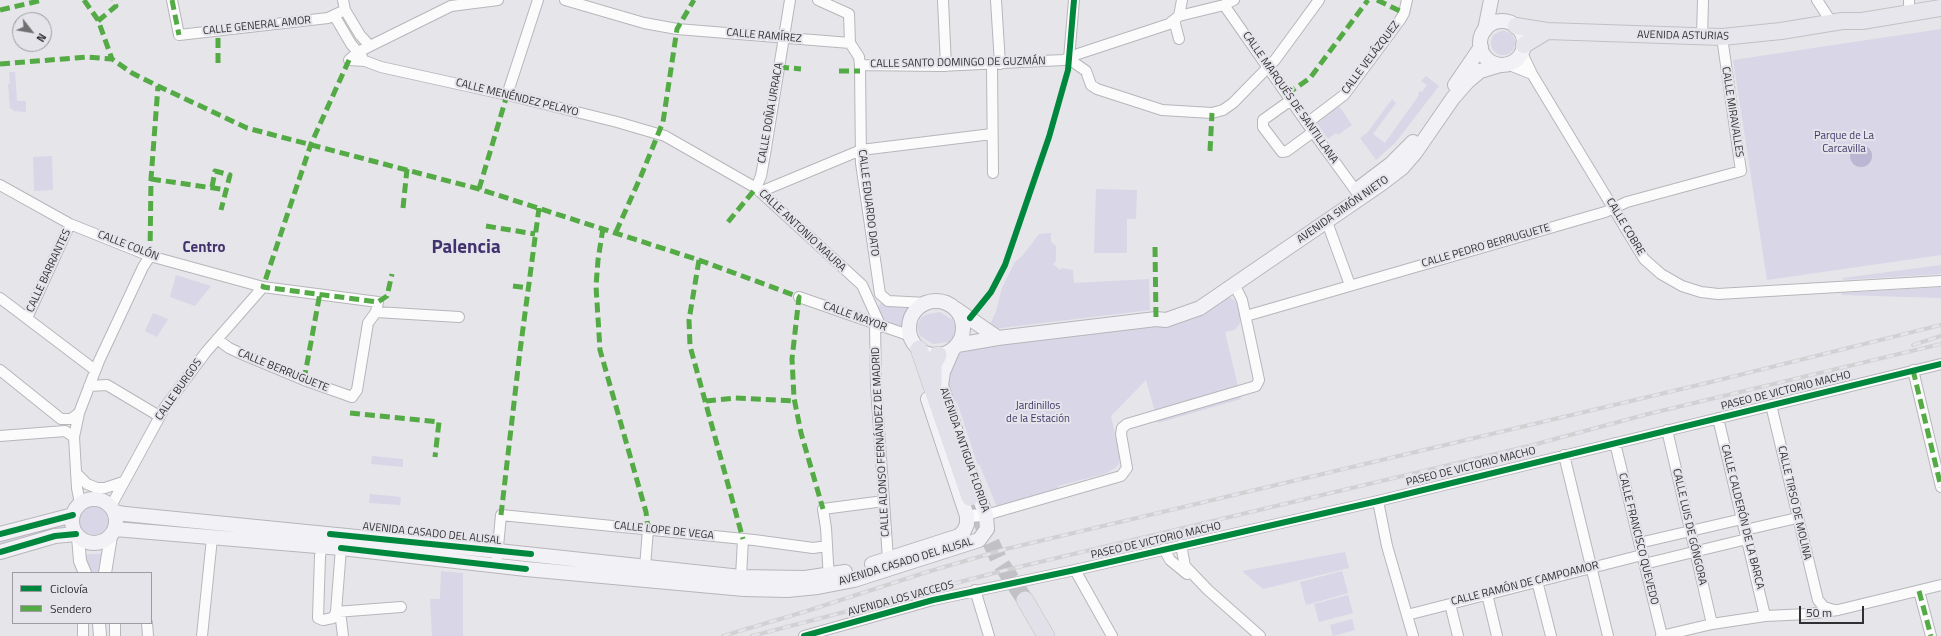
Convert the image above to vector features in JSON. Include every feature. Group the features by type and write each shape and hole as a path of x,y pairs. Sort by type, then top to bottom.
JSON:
{"highway":[{"path":"914,342 933,389 970,497"},
{"path":"933,389 932,373 949,350"},
{"path":"1025,600 1046,636"}],"main road":[{"path":"1492,0 1522,35 1523,49"},
{"path":"1492,0 1481,41 1481,47 1488,59 1504,65 1518,58 1523,49 1547,32"},
{"name":"AVENIDA ASTURIAS","path":"1837,22 1859,12 1909,2 1941,1"},
{"name":"AVENIDA ASTURIAS","path":"1512,24 1547,32 1722,38 1837,22 1862,21 1941,8"},
{"path":"1485,30 1495,22 1512,24"},
{"name":"AVENIDA SIMÓN NIETO","path":"1156,319 1194,302 1356,191 1391,164 1411,144 1481,47"},
{"name":"AVENIDA SIMÓN NIETO","path":"949,350 998,338 1156,319 1166,320 1183,316 1200,308 1235,286 1402,168 1415,154 1453,98 1468,81 1480,71 1504,65"},
{"path":"1295,233 1303,232 1318,220 1324,220 1327,222 1330,212 1347,201 1356,191"},
{"path":"1194,302 1204,301 1227,285 1235,286 1238,278 1257,265 1263,255"},
{"path":"953,307 960,316 963,328 961,340 949,350 925,353 914,342 910,323 912,316 921,306 927,303 940,302 953,307 998,338"},
{"name":"AVENIDA ANTIGUA FLORIDA","path":"914,342 923,385 967,516"},
{"name":"AVENIDA ANTIGUA FLORIDA","path":"949,350 941,385 986,522"},
{"path":"0,534 76,509 93,498 99,499 113,509 116,518 113,533 106,540 95,544 83,540 77,535 73,528 76,509"},
{"name":"AVENIDA CASADO DEL ALISAL","path":"113,509 125,514 741,577 829,580 854,580 979,540 986,522"},
{"name":"AVENIDA CASADO DEL ALISAL","path":"113,533 212,538 341,548 496,565 744,588 787,590 829,580 847,572 959,536 964,531 967,516"},
{"path":"0,552 46,538 77,535"}],"street":[{"name":"CALLE GENERAL AMOR","path":"172,0 179,35 328,18 345,10"},
{"path":"343,0 345,10 360,35 374,45"},
{"path":"349,60 358,52 374,45 451,3 498,0"},
{"path":"507,95 538,0"},
{"name":"CALLE RAMÍREZ","path":"565,0 644,23 677,29 850,43"},
{"name":"CALLE DOÑA URRACA","path":"758,190 790,0"},
{"path":"818,0 849,14 850,43"},
{"path":"943,0 946,66"},
{"path":"993,173 992,134 996,64 996,0"},
{"path":"1074,0 1070,59 1086,71 1091,85 1097,89 1162,110 1206,113 1223,110 1233,103 1268,67 1319,0"},
{"path":"1179,39 1177,18 1182,0"},
{"name":"CALLE SANTO DOMINGO DE GUZMÁN","path":"860,65 946,66 1055,62 1070,59 1078,54 1169,24 1177,18 1224,5 1234,0"},
{"name":"CALLE VELÁZQUEZ","path":"1307,123 1344,95 1400,20 1404,13 1407,0"},
{"path":"1702,37 1703,0"},
{"path":"1816,0 1837,22"},
{"name":"CALLE MARQUÉS DE SANTILLANA","path":"1224,5 1356,191"},
{"path":"334,15 351,44 370,63 374,45"},
{"path":"358,52 360,35"},
{"name":"CALLE MIRAVALLES","path":"1722,38 1741,171 1725,174"},
{"name":"CALLE EDUARDO DATO","path":"850,43 859,57 860,65 861,150 880,294 888,301 927,303"},
{"path":"349,60 351,44"},
{"name":"CALLE COBRE","path":"1523,49 1532,74 1614,207 1644,259 1661,274 1682,286 1701,292 1718,294 1941,281"},
{"name":"CALLE MENÉNDEZ PELAYO","path":"349,60 370,63 507,95 658,133"},
{"path":"1504,65 1532,74"},
{"path":"1291,100 1263,120 1263,127 1282,152 1287,151 1313,132"},
{"name":"CALLE ANTONIO MAURA","path":"658,133 758,190 862,286 878,325"},
{"path":"758,190 861,150 992,134"},
{"name":"CALLE PEDRO BERRUGUETE","path":"1246,316 1605,212 1614,207 1725,174"},
{"name":"CALLE COLÓN","path":"0,185 70,224 150,256 264,286 377,307 460,317"},
{"path":"1327,222 1350,285"},
{"name":"CALLE BARRANTES","path":"27,318 70,224"},
{"path":"76,509 74,437 79,413 95,370 143,267 150,256"},
{"name":"CALLE BURGOS","path":"113,509 123,482 159,416 217,339 264,286"},
{"path":"967,516 986,522 1121,476 1127,468 1121,434 1122,428 1127,424 1251,389 1256,386 1258,380 1246,316 1240,295 1235,286"},
{"name":"CALLE MAYOR","path":"799,297 878,325 914,342"},
{"path":"0,298 95,370"},
{"name":"CALLE BERRUGUETE","path":"217,339 229,348 244,355 304,380 352,397 357,390 368,323 377,307"},
{"name":"CALLE ALONSO FERNÁNDEZ DE MADRID","path":"878,325 876,386 888,559"},
{"name":"PASEO DE VICTORIO MACHO","path":"1005,584 1075,570 1378,500 1941,364"},
{"path":"0,370 54,415 65,420 71,419 79,413"},
{"path":"1913,370 1941,487"},
{"path":"89,386 107,385 159,416"},
{"name":"CALLE TIRSO DE MOLINA","path":"1771,405 1797,518 1818,600"},
{"path":"48,431 54,424 54,415"},
{"name":"CALLE CALDERÓN DE LA BARCA","path":"1718,418 1765,616"},
{"name":"CALLE LUIS DE GÓNGORA","path":"1667,430 1712,624"},
{"path":"0,436 48,431 68,432 74,437"},
{"name":"CALLE FRANCISCO QUEVEDO","path":"1615,443 1662,636"},
{"path":"1564,455 1590,568 1608,636"},
{"path":"76,473 87,484 97,488 104,488 123,482"},
{"path":"1378,500 1387,546 1413,636"},
{"path":"829,580 823,509 884,501"},
{"name":"CALLE LOPE DE VEGA","path":"498,551 501,515 743,539 813,548 827,546"},
{"name":"CALLE RAMÓN DE CAMPOAMOR","path":"1407,615 1590,568 1695,551 1797,518"},
{"path":"1639,543 1742,519"},
{"path":"645,567 648,529"},
{"path":"108,570 113,533"},
{"path":"343,636 338,612 341,548 330,534 322,547 318,618 330,620 338,612 401,607"},
{"path":"77,535 80,567"},
{"path":"202,636 212,538"},
{"path":"741,577 743,539"},
{"path":"1181,545 1185,566 1208,590"},
{"path":"1164,549 1170,560 1208,590 1260,636"},
{"path":"496,565 498,551"},
{"path":"1075,570 1112,636"},
{"path":"1537,581 1551,636"},
{"name":"AVENIDA LOS VACCEOS","path":"804,636 825,633 975,590 1005,584"},
{"path":"1662,636 1712,624 1765,616 1808,614 1838,610 1941,585"},
{"path":"975,590 989,636"},
{"path":"1919,590 1931,636"},
{"path":"1487,594 1497,636"},
{"path":"1808,614 1814,608 1818,600 1824,607 1838,610"},
{"path":"1450,604 1458,636"},
{"path":"82,624 84,636"},
{"path":"99,624 100,636"},
{"path":"114,624 115,636"},
{"path":"147,624 148,636"}],"green space":[{"name":"Parque de La Carcavilla","path":"1941,29 1941,255 1767,280 1733,60"},
{"path":"1503,31 1512,34 1515,43 1512,52 1503,55 1494,52 1491,43 1494,34"},
{"path":"9,72 15,72 17,101 26,101 26,112 13,111 13,109 10,109 8,84 10,83"},
{"path":"1426,76 1439,86 1395,143 1376,160 1360,138 1367,133 1392,99 1396,103 1373,134 1385,143 1419,95 1418,94 1420,91 1422,92 1427,85 1421,81"},
{"path":"1339,106 1352,125 1338,135 1336,133 1328,139 1317,123"},
{"path":"52,156 53,190 34,191 33,157"},
{"path":"1096,189 1137,190 1136,219 1127,219 1127,253 1094,253"},
{"path":"1051,233 1051,242 1056,246 1056,261 1053,264 1060,270 1062,268 1073,270 1074,283 1149,279 1150,310 993,329 989,327 996,311 1002,288 1015,262 1023,255 1039,234"},
{"path":"1941,265 1941,274 1843,280 1843,278"},
{"path":"176,275 211,286 195,306 170,297"},
{"path":"1941,287 1941,298 1842,295 1842,293"},
{"name":"Jardinillos de la Estación","path":"1223,298 1231,298 1236,302 1241,318 1240,323 1235,330 1225,332 1241,399 1158,423 1146,380 1111,416 1120,457 1119,464 1115,468 1107,473 1058,486 1059,490 997,507 980,466 977,463 957,402 946,394 947,371 952,360 967,348 1156,324"},
{"path":"882,301 910,307 904,325 904,330 892,327 882,320 876,310"},
{"path":"940,312 953,320 957,332 955,337 949,342 933,344 920,336 917,326 921,318 925,315"},
{"path":"153,313 168,319 157,337 145,331"},
{"path":"372,456 403,459 403,467 371,464"},
{"path":"370,494 401,497 400,505 369,503"},
{"path":"94,507 104,511 108,521 104,531 94,535 84,531 80,521 84,511"},
{"path":"72,522 73,528 0,552 0,535"},
{"path":"1345,552 1349,568 1263,589 1242,571"},
{"path":"108,553 105,572 85,572 79,555"},
{"path":"441,571 463,573 463,636 432,636 430,599 440,599"},
{"path":"1342,571 1348,593 1306,605 1300,582"},
{"path":"1348,595 1353,613 1319,622 1314,604"},
{"path":"1352,619 1355,630 1333,636 1330,625"}],"shaded area":[{"path":"1857,145 1865,145 1872,152 1872,160 1865,167 1857,167 1850,160 1850,152"}],"tunnel":[{"path":"970,497 1000,562 1025,600"}],"railway":[{"path":"723,636 807,611 927,572 1006,549 1711,382 1941,325"},
{"path":"1913,345 1941,336"},
{"path":"752,636 1006,570 1529,446 1648,414 1941,344"}],"marked path":[{"path":"0,10 43,0"},
{"path":"84,0 98,20 112,59"},
{"path":"98,21 116,6 113,0"},
{"path":"172,0 179,35"},
{"path":"616,232 663,122 677,29 694,0"},
{"path":"1287,94 1310,78 1368,0"},
{"path":"1377,0 1404,13"},
{"path":"218,30 218,63"},
{"path":"0,64 87,57 112,59 132,73 247,128 479,189 699,260 799,297 792,359 794,398 801,433 823,509"},
{"path":"349,60 311,144 263,287 378,302 387,296 392,274"},
{"path":"779,67 801,69"},
{"path":"839,71 860,71"},
{"path":"150,256 151,179 158,86"},
{"path":"479,189 507,95"},
{"path":"1210,151 1212,113"},
{"path":"403,208 407,169"},
{"path":"212,187 215,171 230,175 221,210"},
{"path":"151,179 227,190"},
{"path":"728,222 756,188"},
{"path":"501,515 520,351 539,208"},
{"path":"486,226 535,234"},
{"path":"603,228 596,286 600,350 646,512 648,529"},
{"path":"1155,247 1156,319"},
{"path":"699,260 689,320 690,346 743,539"},
{"path":"513,286 528,288"},
{"path":"304,380 320,293"},
{"path":"1913,370 1941,487"},
{"path":"706,401 735,398 795,401"},
{"path":"350,413 439,422 435,457"},
{"path":"1919,591 1931,636"}],"cycle path":[{"path":"970,318 991,292 1005,265 1049,137 1068,70 1074,0"},
{"path":"804,636 933,600 1075,570 1378,501 1941,364"},
{"path":"0,534 73,515"},
{"path":"0,552 55,536 76,534"},
{"path":"330,534 531,554"},
{"path":"341,548 526,569"}],"district":[{"name":"Centro","path":"204,248"},
{"name":"Palencia","path":"466,248"}]}
